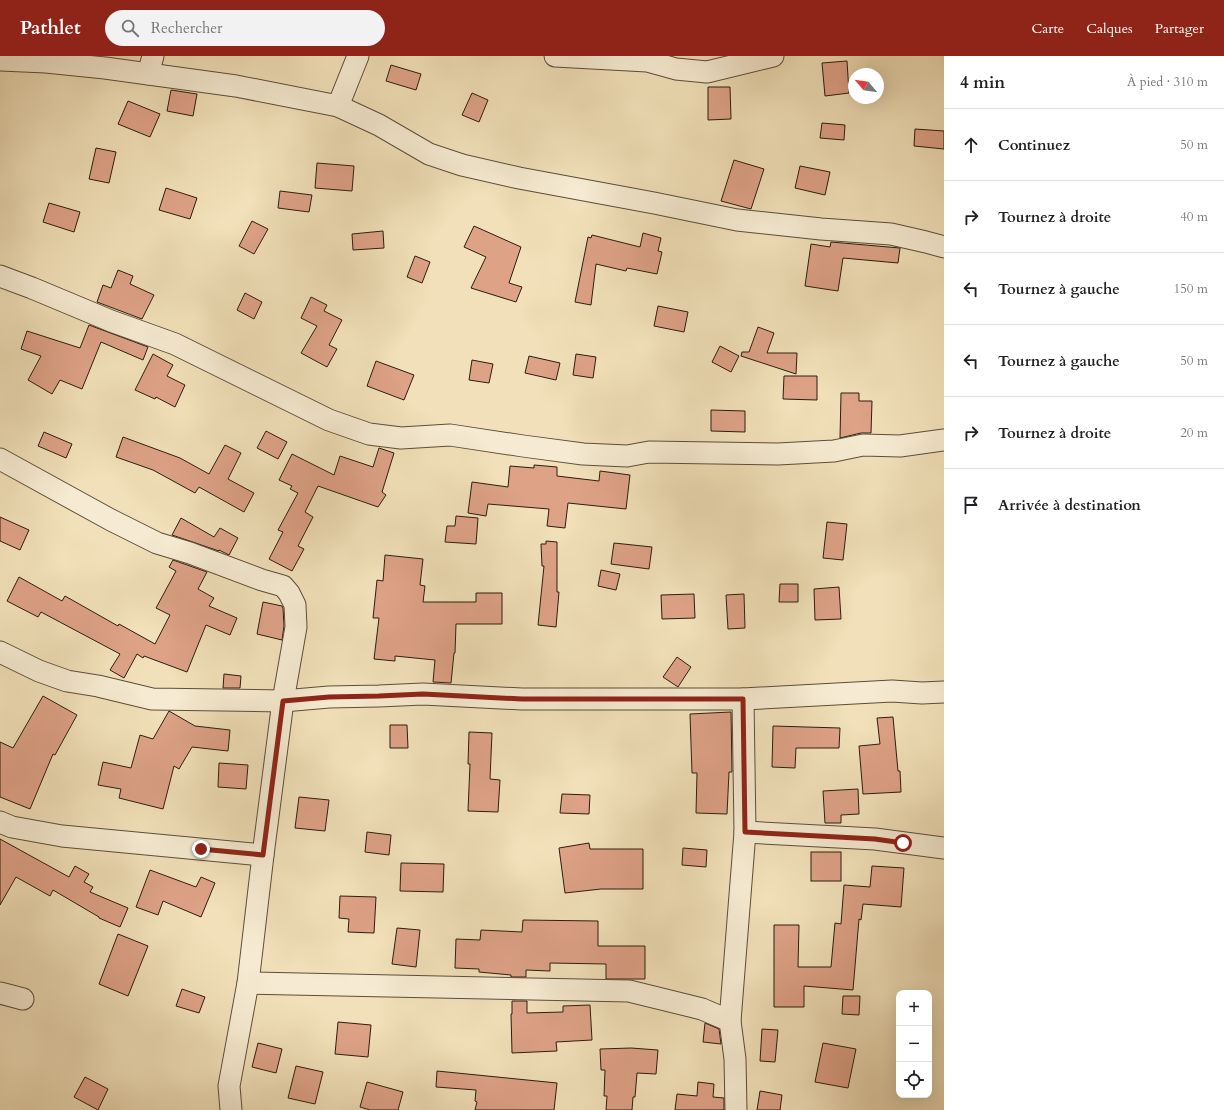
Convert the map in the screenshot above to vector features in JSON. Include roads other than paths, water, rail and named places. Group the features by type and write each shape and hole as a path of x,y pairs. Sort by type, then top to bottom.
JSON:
{"street":[{"path":"338,106 358,56"},
{"path":"555,56 647,62 676,69 707,72 773,56"},
{"path":"0,60 150,65 236,86 338,106 379,125 429,154 462,165 519,178 737,220 821,229 891,234 944,247"},
{"path":"0,276 111,321 175,344 329,420 369,434 401,438 450,435 583,454 627,456 649,452 778,454 834,451 863,446 900,446 944,440"},
{"path":"0,459 158,544 190,553 262,580 283,586 289,593 295,605 296,627 283,701 248,983 229,1086 231,1110"},
{"path":"0,652 39,671 67,681 98,686 152,699 283,701 329,697 423,694 522,699 743,699 892,691 922,693 944,692"},
{"path":"736,1110 735,1059 730,1021 745,832 743,699"},
{"path":"0,822 12,827 62,836 263,855"},
{"path":"745,832 875,839 944,848"},
{"path":"248,983 630,991 702,1009 730,1021"},
{"path":"0,993 23,999"}]}
